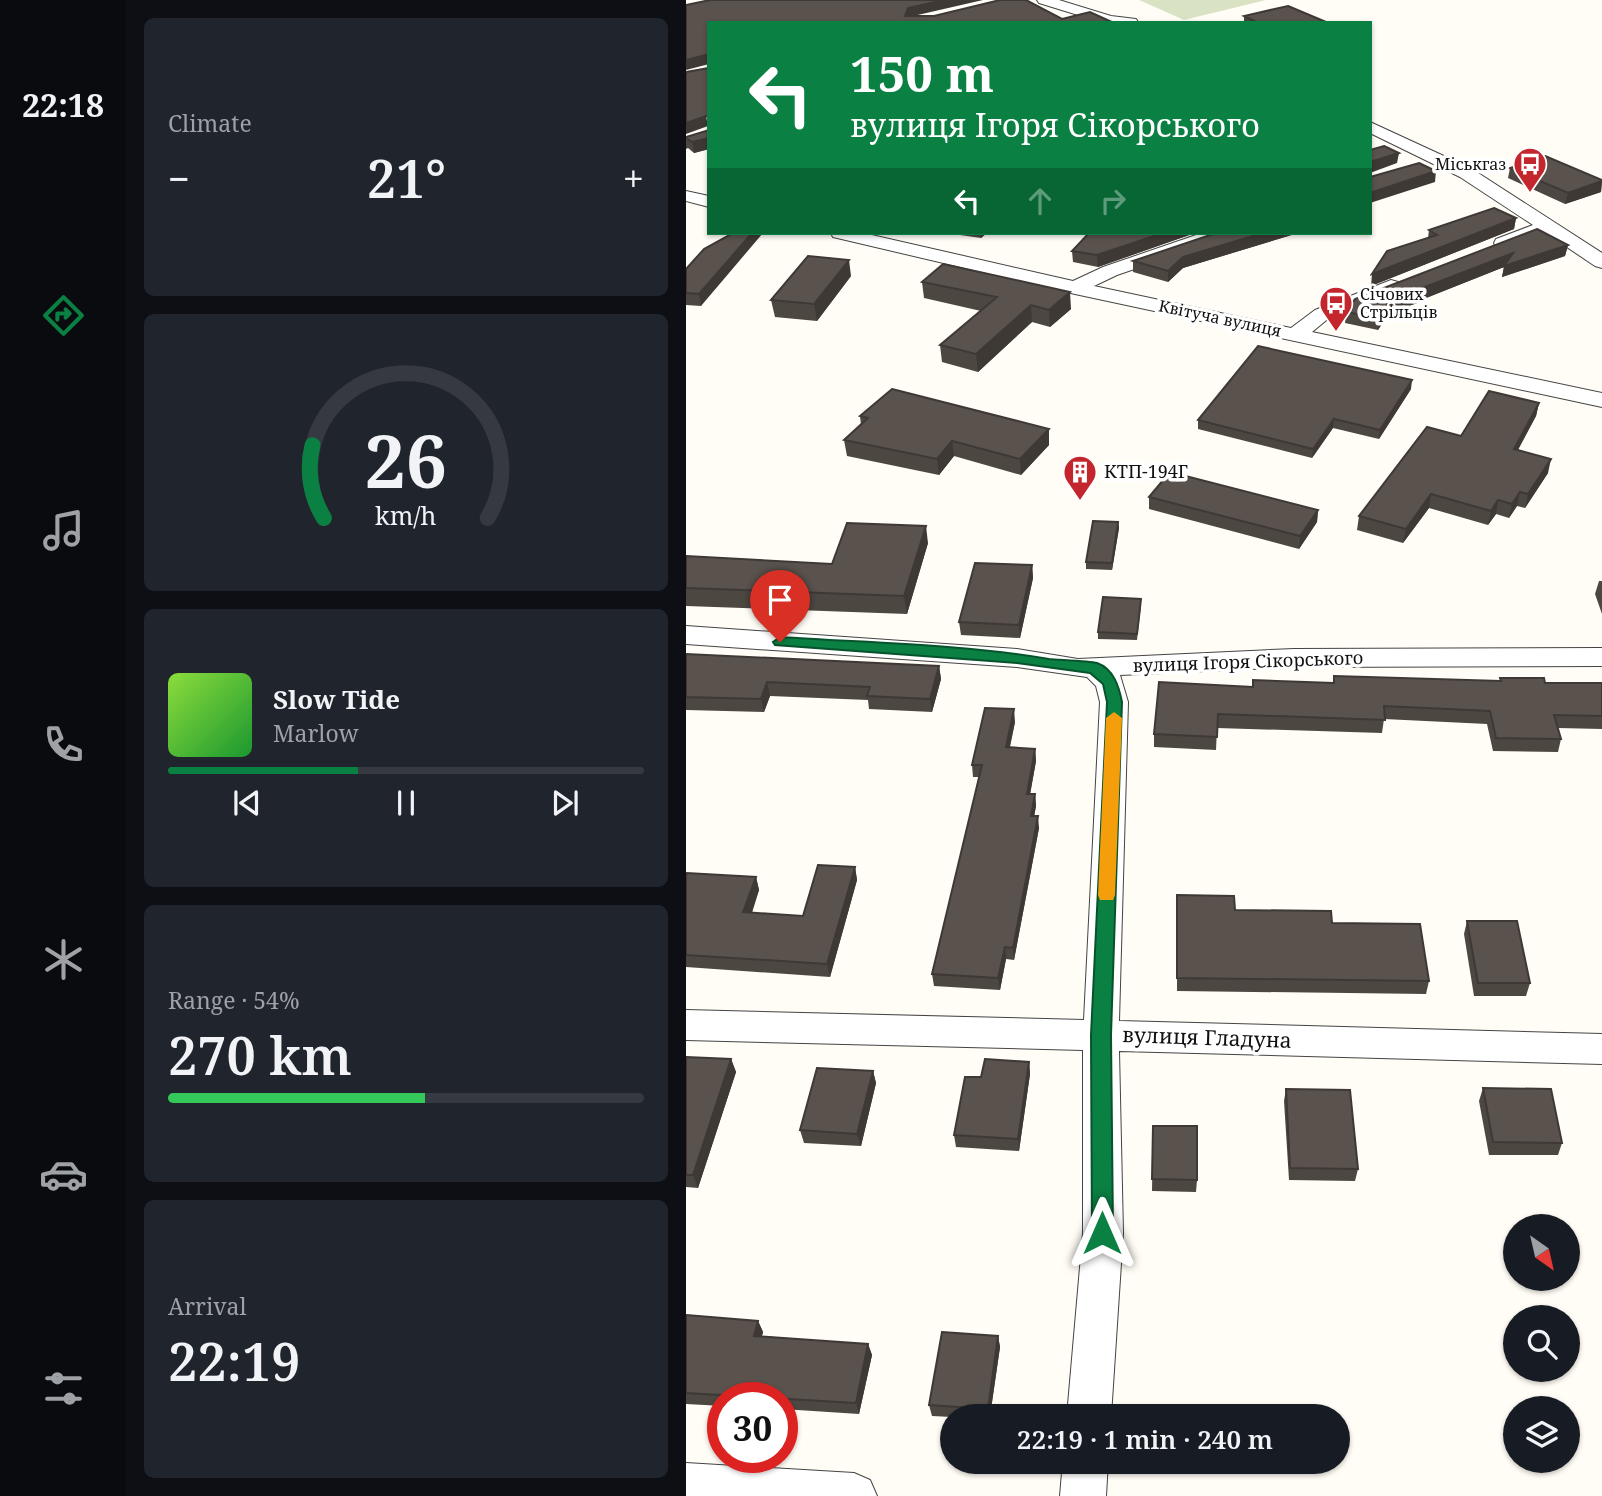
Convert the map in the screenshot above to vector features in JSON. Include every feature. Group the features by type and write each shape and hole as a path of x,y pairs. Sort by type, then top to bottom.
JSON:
{"street":[{"path":"1044,0 1090,15 1126,21"},
{"path":"1101,0 1131,21"},
{"path":"1372,128 1466,173 1602,262"},
{"path":"1409,167 1435,159"},
{"path":"686,196 707,201"},
{"path":"1486,250 1548,226"},
{"name":"Квітуча вулиця","path":"848,235 1075,288 1602,400"},
{"path":"898,247 926,235"},
{"path":"1075,288 1110,271 1214,235"},
{"path":"1296,334 1322,314 1411,279"},
{"name":"вулиця Ігоря Сікорського","path":"686,635 1017,658 1078,668 1294,658 1602,657"},
{"path":"1090,1404 1102,1233 1101,1035 1114,702 1110,682 1094,668"},
{"name":"вулиця Гладуна","path":"686,1025 1602,1049"},
{"path":"1083,1496 1085,1474"},
{"path":"686,1486 854,1496"}],"green space":[{"path":"1139,0 1266,0 1184,20"}],"building":[{"path":"710,0 944,0 908,8 905,16 934,16 1000,0 1026,0 1062,19 1090,12 1110,21 707,21 707,55 686,60 686,5"},
{"path":"1288,6 1324,21 1254,21 1244,16"},
{"path":"707,68 707,117 686,123 686,72"},
{"path":"707,131 707,138 692,142 686,137"},
{"path":"1384,146 1399,153 1372,161 1372,149"},
{"path":"1545,156 1602,181 1568,193 1510,168"},
{"path":"1419,163 1436,171 1372,192 1372,176"},
{"path":"1494,208 1516,218 1372,274 1387,251 1437,235 1429,230"},
{"path":"1537,229 1568,245 1504,266 1513,253 1420,289 1422,291 1390,301 1379,318 1346,312 1355,299"},
{"path":"729,235 750,235 699,294 686,293 686,269 704,249"},
{"path":"1087,235 1157,235 1097,255 1072,251"},
{"path":"1210,235 1256,235 1183,257 1168,271 1133,261"},
{"path":"808,256 849,260 814,304 771,300"},
{"path":"943,264 1070,292 1049,310 1031,305 976,354 940,345 997,297 922,282"},
{"path":"1258,346 1412,380 1380,430 1334,419 1313,449 1198,420"},
{"path":"892,389 1049,429 1020,459 952,441 937,459 844,440 868,418 860,416"},
{"path":"1489,391 1539,403 1514,449 1551,459 1528,494 1520,492 1512,504 1498,500 1491,511 1431,494 1406,529 1359,516 1427,427 1461,436"},
{"path":"1170,472 1318,510 1300,536 1149,497"},
{"path":"1093,521 1118,522 1112,563 1086,562"},
{"path":"847,523 926,526 904,596 686,588 686,556 832,564"},
{"path":"975,563 1032,565 1019,625 959,622"},
{"path":"1103,597 1141,599 1137,634 1098,632"},
{"path":"686,654 939,666 930,699 867,696 870,687 767,682 761,699 686,697"},
{"path":"1334,676 1501,681 1500,678 1544,678 1545,683 1602,683 1602,716 1554,715 1561,739 1496,738 1490,711 1384,706 1385,720 1218,714 1217,737 1154,734 1159,682 1253,687 1253,680 1334,683"},
{"path":"985,708 1014,709 1006,747 1035,749 1027,794 1035,794 1031,816 1038,816 1013,948 1005,947 998,978 932,974 982,765 972,765"},
{"path":"818,865 855,867 827,964 686,955 687,873 756,877 743,912 803,916"},
{"path":"1177,895 1234,896 1235,910 1331,911 1332,923 1420,924 1429,981 1177,978"},
{"path":"1467,921 1517,921 1530,983 1478,983"},
{"path":"686,1057 731,1059 693,1175 686,1175"},
{"path":"985,1059 1029,1062 1018,1139 954,1135 965,1077 981,1077"},
{"path":"817,1068 873,1071 857,1134 800,1130"},
{"path":"1483,1088 1551,1089 1562,1143 1493,1142"},
{"path":"1286,1089 1350,1090 1358,1169 1290,1168"},
{"path":"1153,1126 1197,1126 1197,1180 1152,1179"},
{"path":"686,1315 758,1321 754,1336 868,1344 856,1403 798,1400 798,1382 707,1382 707,1394 686,1393"},
{"path":"942,1332 998,1336 989,1404 929,1405"}],"slow traffic":[{"path":"1107,895 1114,718"}],"place":[{"name":"Міськгаз","path":"1530,194"},
{"name":"Січових Стрільців","path":"1336,333"},
{"name":"КТП-194Г","path":"1080,502"}],"route":[{"path":"780,642 1017,658 1094,668 1110,682 1114,702 1101,1035 1102,1233"}]}
